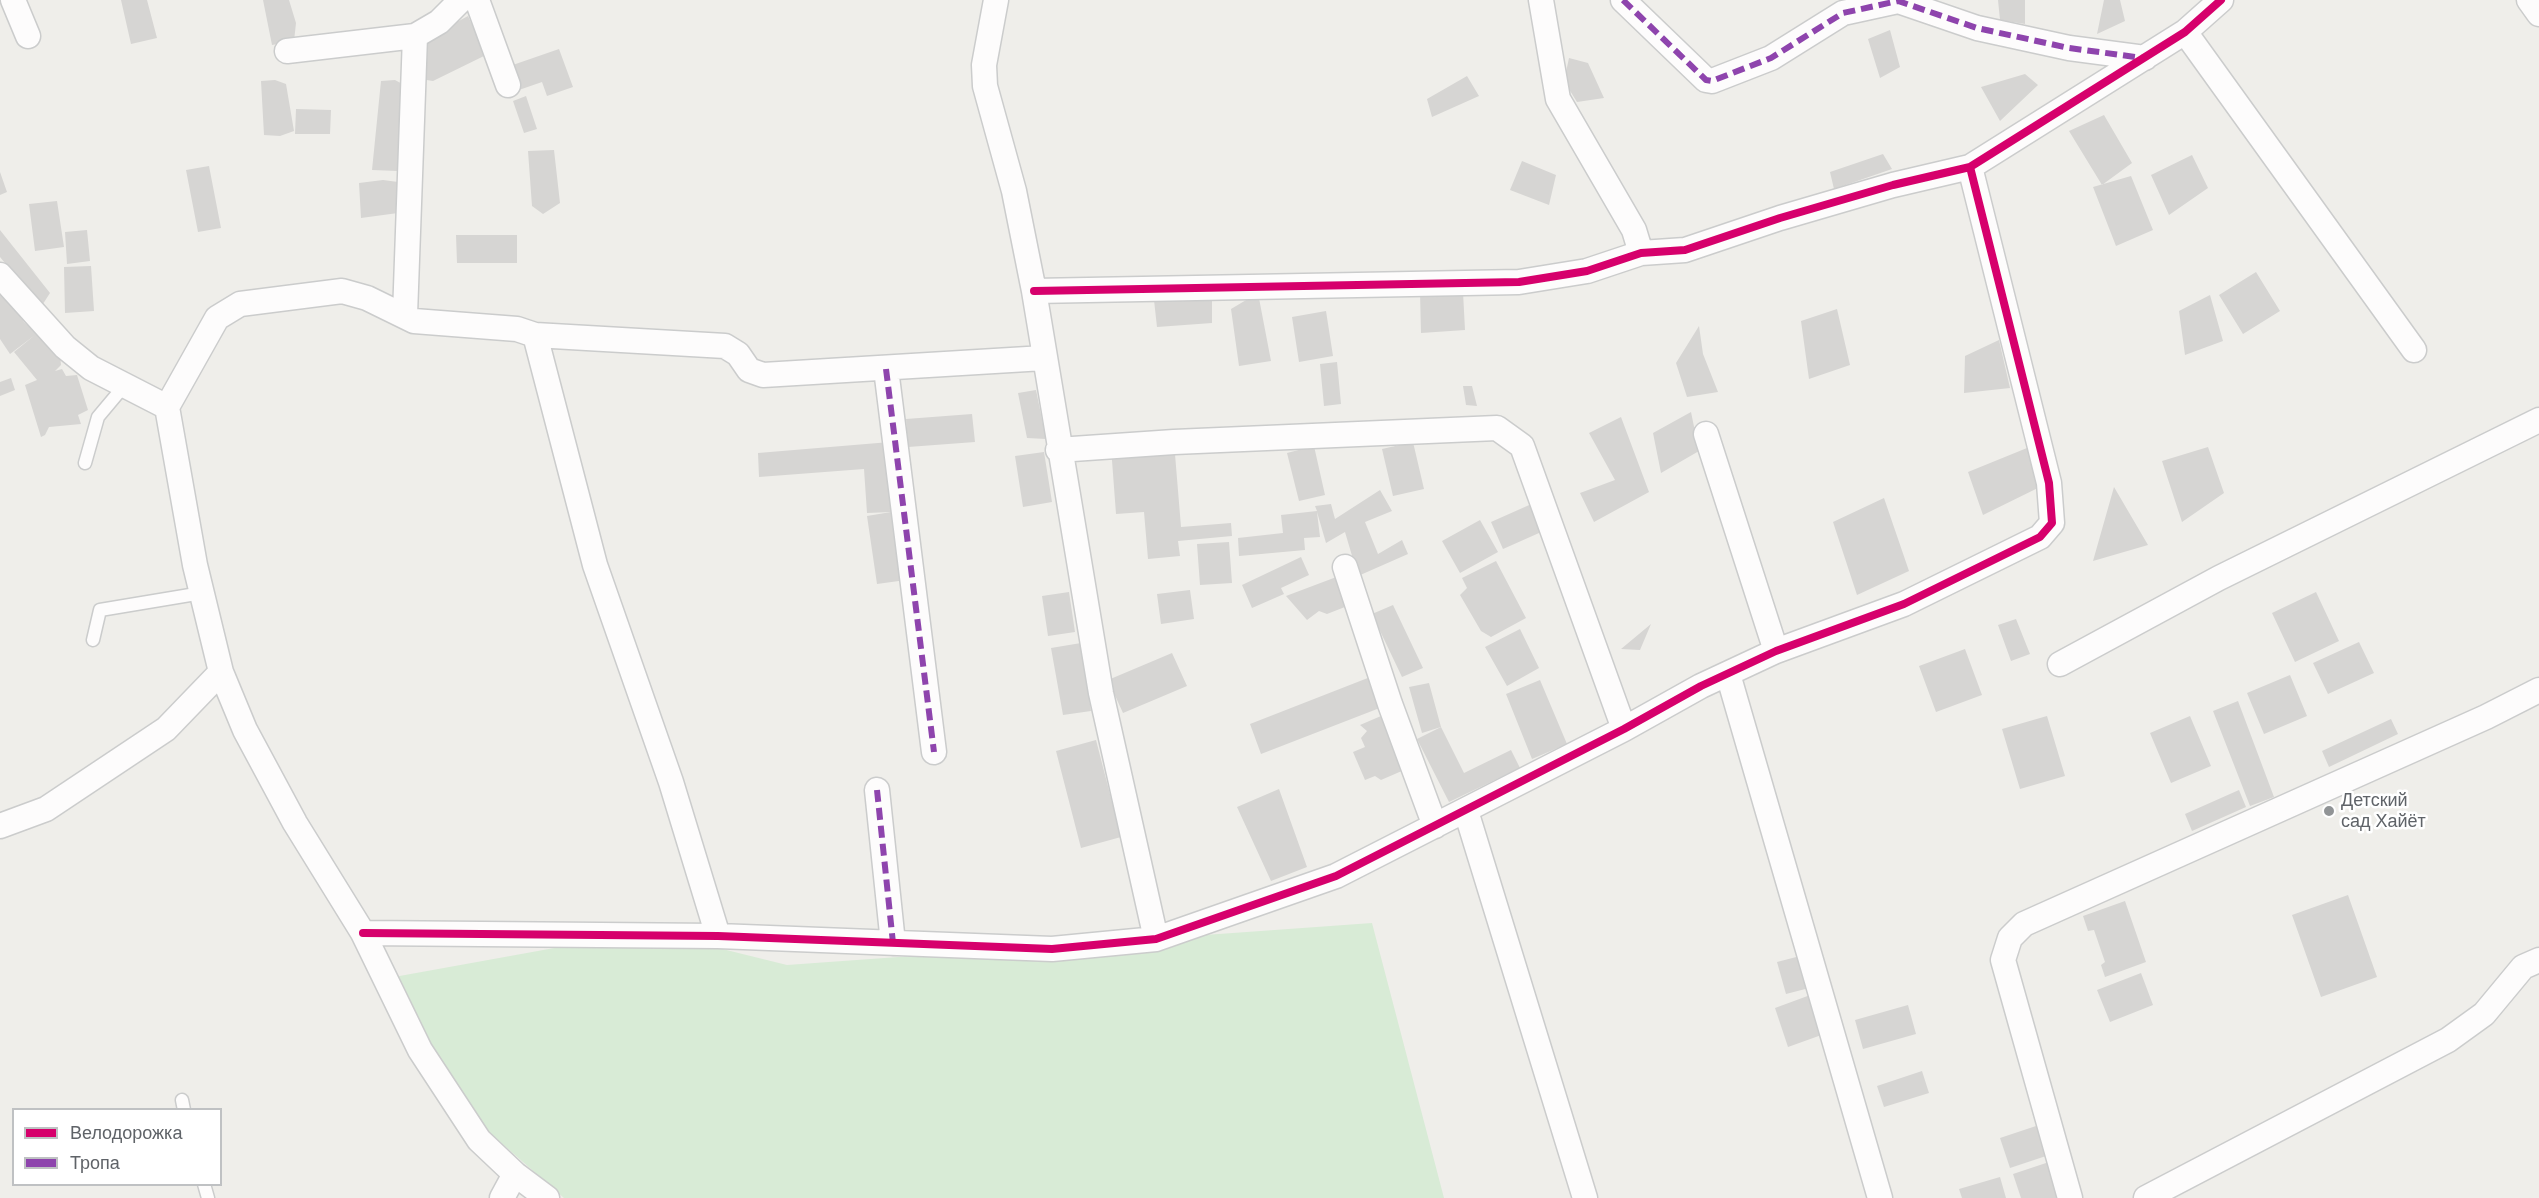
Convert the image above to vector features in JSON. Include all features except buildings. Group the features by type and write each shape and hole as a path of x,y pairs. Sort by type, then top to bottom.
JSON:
{"street":[{"path":"13,0 28,36"},
{"path":"287,51 415,36 439,22 460,0"},
{"path":"477,0 508,85"},
{"path":"996,0 984,65 985,86 1014,191 1034,291 1058,450 1101,693 1156,939"},
{"path":"1540,0 1558,99 1634,230 1641,253"},
{"path":"1623,0 1706,80 1712,81 1771,58 1843,13 1898,1 1935,7 1977,28 2069,48 2145,58"},
{"path":"1034,291 1519,282 1587,271 1641,253 1685,250 1870,191 1970,167 2185,32 2221,0"},
{"path":"2529,0 2539,14"},
{"path":"2185,32 2414,350"},
{"path":"405,315 415,36"},
{"path":"363,933 718,936 1052,949 1156,939 1335,876 1624,729 1701,686 1776,651 1904,604 2040,537 2052,523 2049,483 1970,167"},
{"path":"0,275 65,347 91,368 167,407"},
{"path":"547,1198 515,1174 479,1140 420,1050 363,933 295,823 245,730 221,672 202,593 167,407 217,318 240,304 342,291 367,298 414,321 517,329 535,335 725,346 738,354 749,370 763,375 1044,358"},
{"path":"535,335 595,565 671,782 718,936"},
{"path":"886,369 934,752"},
{"path":"2060,664 2219,578 2539,420"},
{"path":"1058,450 1174,442 1497,428 1522,446 1624,729"},
{"path":"1706,434 1776,651"},
{"path":"1345,567 1390,704 1435,826"},
{"path":"0,825 46,809 166,729 221,672"},
{"path":"1728,674 1880,1198"},
{"path":"2070,1198 2003,960 2010,939 2024,924 2486,717 2539,690"},
{"path":"877,790 893,943"},
{"path":"1466,811 1585,1198"},
{"path":"2146,1198 2448,1040 2484,1014 2523,968 2539,960"},
{"path":"502,1198 515,1174"}],"lane":[{"path":"85,463 98,417 124,386"},
{"path":"93,640 100,610 202,593"}],"green space":[{"path":"1372,923 1444,1198 564,1198 466,1112 394,977 582,943 702,944 787,965"}],"marked path":[{"path":"1623,0 1706,80 1712,81 1771,58 1843,13 1898,1 1977,28 2069,48 2143,58"},
{"path":"886,369 934,752"},
{"path":"877,790 893,943"}],"cycle path":[{"path":"1034,291 1519,282 1587,271 1641,253 1685,250 1780,218 1893,185 1970,167 2185,32 2221,0"},
{"path":"363,933 718,936 1052,949 1156,939 1336,876 1624,729 1701,686 1776,651 1904,604 2040,537 2052,523 2049,483 1970,167"}],"place":[{"name":"Детский сад Хайёт","path":"2329,811"}]}
